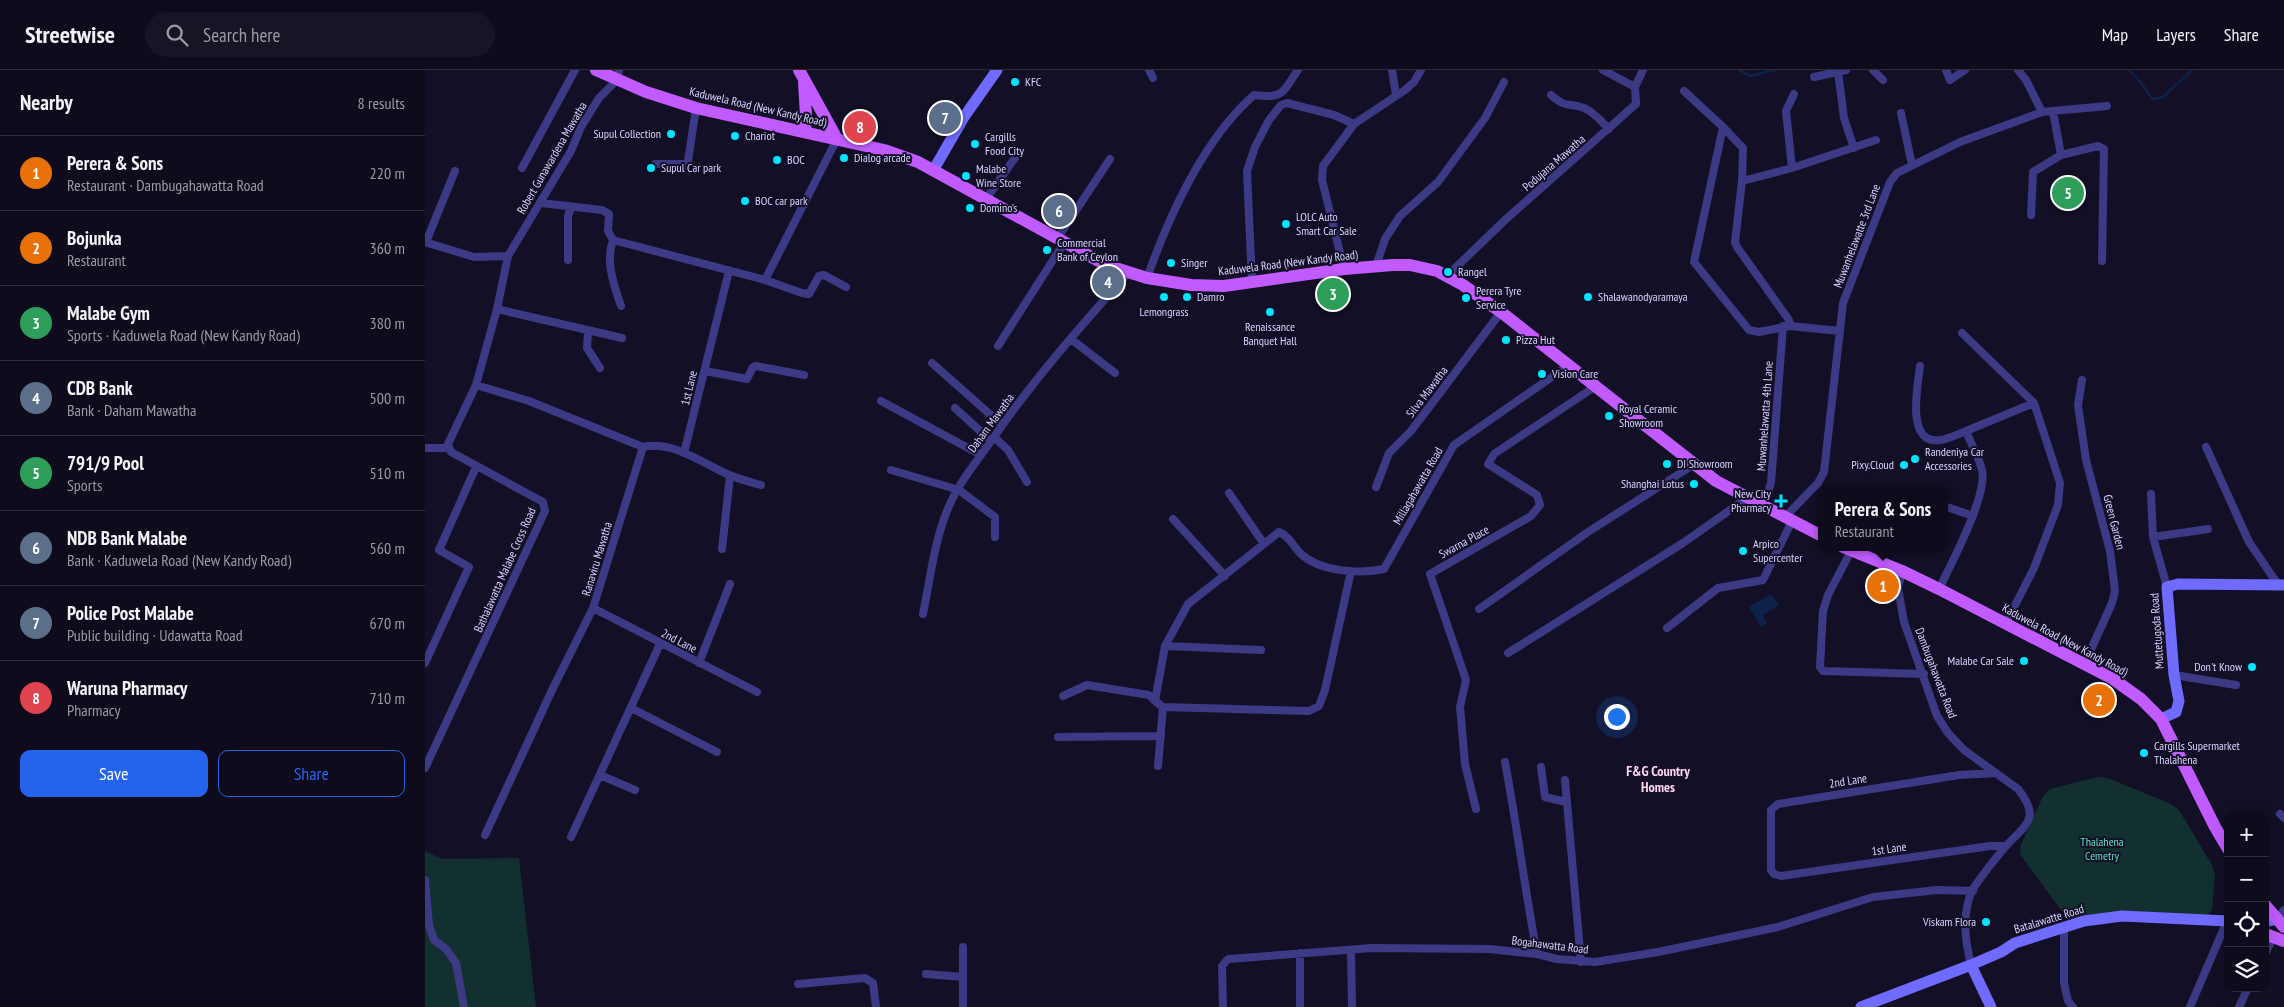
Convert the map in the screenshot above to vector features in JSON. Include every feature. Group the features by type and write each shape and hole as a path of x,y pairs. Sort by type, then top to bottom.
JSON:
{"main road":[{"name":"Kaduwela Road (New Kandy Road)","path":"596,70 618,75 671,101 696,108 884,150 934,169 1060,241 1106,264 1147,278 1191,285 1224,286 1344,269 1410,265 1447,276 1501,312 1693,465 1716,481 1818,534"},
{"path":"802,74 806,116 805,132"},
{"path":"802,74 837,139"},
{"name":"Kaduwela Road (New Kandy Road)","path":"1852,551 1902,571 1939,589 2128,689 2149,706 2161,719 2196,792 2224,842"},
{"path":"2269,910 2277,920"}],"street":[{"path":"522,168 575,70"},
{"path":"934,169 964,117 997,70"},
{"path":"1149,70 1153,78"},
{"path":"1147,278 1162,236 1197,168 1239,108 1254,95 1273,98 1281,95 1298,70"},
{"path":"1392,70 1396,95"},
{"path":"1344,269 1321,172 1323,166 1354,124 1414,82 1421,70"},
{"path":"1603,70 1635,87 1643,70"},
{"path":"1873,70 1883,80"},
{"path":"1946,70 1951,80 1965,70"},
{"path":"2018,70 2042,112"},
{"path":"1814,78 1842,71 1844,118 1854,148"},
{"name":"Robert Gunawardena Mawatha","path":"508,256 571,151 581,127 599,98 618,75"},
{"path":"1376,266 1385,239 1400,216 1438,182 1485,118 1504,82"},
{"name":"Podujana Mawatha","path":"1447,276 1505,220 1637,104 1635,87"},
{"path":"1684,91 1743,148 1742,182 1735,242 1789,320 1786,326"},
{"path":"1792,168 1786,111 1794,94"},
{"path":"1551,95 1563,105 1584,108 1591,112 1609,129"},
{"path":"1252,282 1247,171 1255,147 1269,120 1281,105 1287,103 1334,115 1354,124"},
{"name":"Muwanhelawatte 3rd Lane","path":"1667,628 1718,588 1763,580 1788,519 1818,484 1824,472 1845,298 1889,182 1897,172 1960,142 2042,112 2107,106"},
{"path":"655,164 685,164 688,161 696,108"},
{"path":"2053,110 2061,155"},
{"path":"1901,113 1912,165"},
{"path":"1723,127 1693,262 1749,330 1759,332 1786,326 1840,331"},
{"path":"765,280 837,139"},
{"path":"1742,182 1792,168 1876,140"},
{"path":"2031,215 2033,172 2061,155 2098,146 2104,149 2102,261"},
{"path":"986,199 1019,152"},
{"path":"998,346 1110,159"},
{"path":"425,448 448,448 448,444 476,385 497,309 508,256 474,256 426,242 455,171"},
{"path":"541,203 606,212 609,214 608,231 613,240 765,280 809,294 819,276 824,275 846,286"},
{"path":"568,260 568,216 571,208"},
{"path":"613,240 609,252 611,276 621,306"},
{"name":"1st Lane","path":"684,453 705,370 713,327 729,271"},
{"name":"Daham Mawatha","path":"923,614 943,523 947,510 959,490 1002,425 1071,339 1128,273"},
{"path":"497,309 622,338"},
{"name":"Silva Mawatha","path":"1376,487 1389,453 1411,432 1501,312"},
{"name":"Muwanhelawatta 4th Lane","path":"1763,507 1771,483 1786,326"},
{"path":"588,331 587,348 600,368"},
{"path":"1962,333 2035,403 2059,483 2058,505 2034,568 2005,625"},
{"path":"1071,339 1115,373"},
{"path":"932,363 1002,425"},
{"name":"Millagahawatta Road","path":"1351,571 1371,572 1384,569 1454,445 1569,365"},
{"path":"705,370 747,379 755,366 804,374"},
{"path":"1920,366 1915,419 1923,436 1931,440 1940,440 1966,431 2035,403"},
{"name":"Green Garden","path":"2082,380 2078,405 2086,460 2110,551 2115,592 2112,603 2084,665"},
{"path":"476,385 537,404 643,447 655,444 684,453 729,476 761,485"},
{"name":"Swarna Place","path":"1476,809 1465,764 1460,707 1466,680 1430,574 1531,516 1540,505 1537,495 1488,464 1494,454 1596,386"},
{"path":"881,401 981,455"},
{"path":"955,408 1008,450 1027,482"},
{"path":"1939,589 1973,516 1983,483 1982,471 1966,431"},
{"name":"Ranaviru Mawatha","path":"485,835 553,688 593,608 643,447"},
{"path":"2206,447 2249,542 2282,585"},
{"name":"Bathalawatta Malabe Cross Road","path":"425,768 545,511 543,502 451,452 448,448"},
{"path":"1479,609 1588,532 1693,465"},
{"path":"425,663 469,567 439,550 476,466"},
{"path":"891,470 959,490 995,517 995,537"},
{"path":"722,548 729,476"},
{"path":"1229,493 1264,544"},
{"path":"2151,494 2153,537 2167,587"},
{"path":"1508,653 1683,543 1747,498"},
{"path":"1948,507 1973,516"},
{"path":"1173,519 1225,576"},
{"path":"2153,537 2208,529"},
{"path":"1063,696 1087,685 1149,695 1155,701 1163,707 1309,711 1319,706 1325,690 1351,571 1321,565 1302,555 1285,534 1279,532 1189,604 1165,646 1155,701"},
{"path":"1846,551 1823,611 1820,668 1823,671 1924,674"},
{"name":"Dambugahawatta Road","path":"1902,571 1899,588 1904,622 1924,674 1937,716 1948,734 1964,750 2018,790 2025,798 2030,812 2027,827 2006,846 1973,890 1965,922 1966,944 1971,965"},
{"path":"699,664 730,584"},
{"name":"Muttetugoda Road","path":"2161,719 2176,712 2179,701 2174,675 2167,587 2178,584 2282,585"},
{"name":"2nd Lane","path":"593,608 699,664 757,692"},
{"path":"571,837 660,644"},
{"path":"1165,646 1261,650"},
{"path":"2174,675 2236,685"},
{"path":"1159,766 1163,707"},
{"path":"631,708 717,752"},
{"path":"1058,737 1161,736"},
{"path":"1505,762 1524,886 1537,954"},
{"path":"1541,767 1545,797 1566,802"},
{"name":"2nd Lane","path":"1774,874 1771,870 1771,810 1778,804 1959,775 1997,773"},
{"path":"600,775 635,790"},
{"path":"1565,780 1581,962"},
{"name":"1st Lane","path":"1774,874 1781,876 1990,846 2006,846"},
{"path":"425,880 429,925 434,940 446,949 455,963 463,1007"},
{"name":"Bogahawatta Road","path":"1223,1007 1222,966 1228,959 1351,950 1489,949 1537,954 1581,962 1635,957 1778,927 1873,897 1937,890 1973,890"},
{"name":"Batalawatte Road","path":"1861,1007 1971,965 2001,952 2015,943 2084,921 2122,916 2224,921"},
{"path":"2064,927 2064,983 2067,1002 2073,1007"},
{"path":"2189,1007 2224,928"},
{"path":"963,947 963,1007"},
{"path":"1351,950 1351,1007"},
{"path":"1300,1007 1301,953"},
{"path":"1971,965 1991,1007"},
{"path":"926,974 963,977"},
{"path":"798,984 865,978 873,982 877,1007"},
{"path":"2239,1007 2246,992"}],"green space":[{"name":"Thalahena Cemetry","path":"2097,777 2108,778 2171,804 2179,810 2212,865 2215,875 2212,910 2206,917 2074,921 2066,917 2020,854 2020,847 2043,796 2050,789"},
{"path":"425,851 442,859 519,858 536,1007 425,1007"}],"water":[{"path":"1771,594 1779,605 1763,615 1767,623 1761,627 1749,607"}],"waterway":[{"path":"1739,70 1750,76 1775,70"},
{"path":"2129,70 2152,99 2163,97 2192,70"}],"place":[{"name":"KFC","path":"1015,82"},
{"name":"Police Post Malabe","path":"945,118"},
{"name":"Waruna Pharmacy","path":"860,127"},
{"name":"Supul Collection","path":"671,134"},
{"name":"Chariot","path":"735,136"},
{"name":"Cargills Food City","path":"975,144"},
{"name":"Dialog arcade","path":"844,158"},
{"name":"BOC","path":"777,160"},
{"name":"Supul Car park","path":"651,168"},
{"name":"Malabe Wine Store","path":"966,176"},
{"name":"791/9 Pool","path":"2068,193"},
{"name":"BOC car park","path":"745,201"},
{"name":"Domino's","path":"970,208"},
{"name":"NDB Bank Malabe","path":"1059,211"},
{"name":"LOLC Auto Smart Car Sale","path":"1286,224"},
{"name":"Commercial Bank of Ceylon","path":"1047,250"},
{"name":"Singer","path":"1171,263"},
{"name":"Rangel","path":"1448,272"},
{"name":"CDB Bank","path":"1108,282"},
{"name":"Malabe Gym","path":"1333,294"},
{"name":"Lemongrass","path":"1164,297"},
{"name":"Damro","path":"1187,297"},
{"name":"Shalawanodyaramaya","path":"1588,297"},
{"name":"Perera Tyre Service","path":"1466,298"},
{"name":"Renaissance Banquet Hall","path":"1270,312"},
{"name":"Pizza Hut","path":"1506,340"},
{"name":"Vision Care","path":"1542,374"},
{"name":"Royal Ceramic Showroom","path":"1609,416"},
{"name":"Randeniya Car Accessories","path":"1915,459"},
{"name":"DI Showroom","path":"1667,464"},
{"name":"Pixy.Cloud","path":"1904,465"},
{"name":"Shanghai Lotus","path":"1694,484"},
{"name":"New City Pharmacy","path":"1781,501"},
{"name":"Arpico Supercenter","path":"1743,551"},
{"name":"Perera & Sons","path":"1883,586"},
{"name":"Malabe Car Sale","path":"2024,661"},
{"name":"Don't Know","path":"2252,667"},
{"name":"Bojunka","path":"2099,700"},
{"name":"Cargills Supermarket Thalahena","path":"2144,753"},
{"name":"Viskam Flora","path":"1986,922"}],"district":[{"name":"F&G Country Homes","path":"1658,780"}]}
